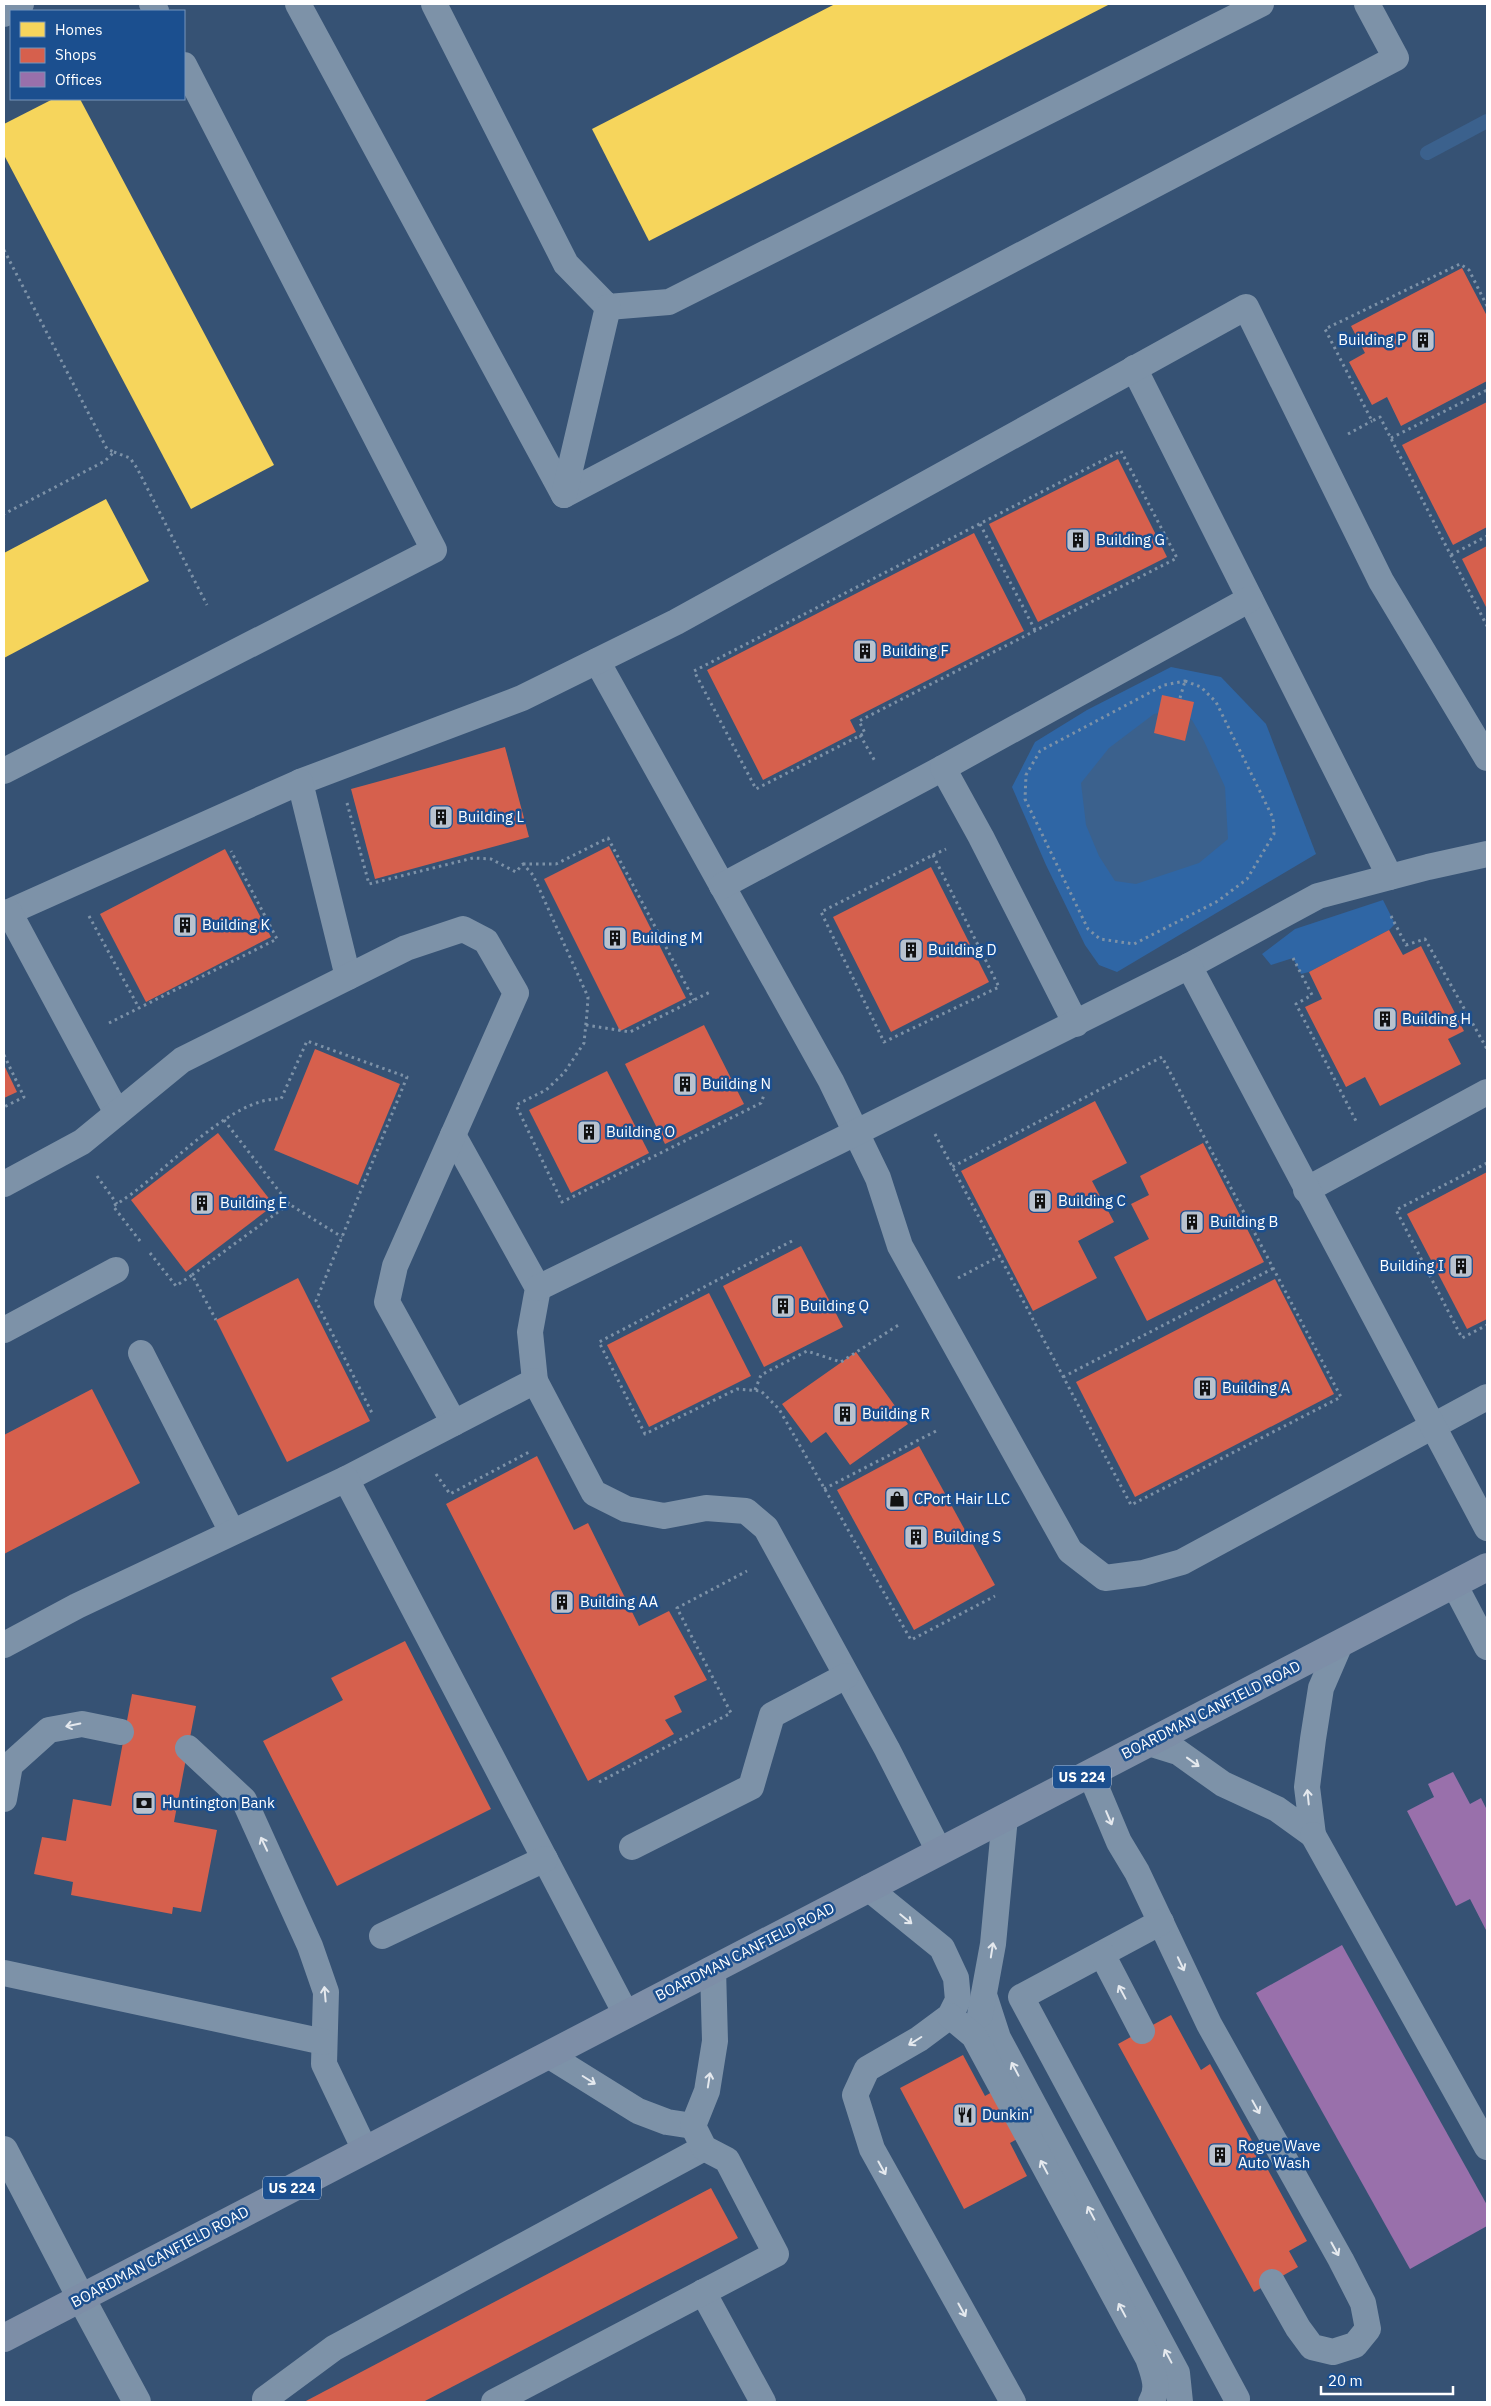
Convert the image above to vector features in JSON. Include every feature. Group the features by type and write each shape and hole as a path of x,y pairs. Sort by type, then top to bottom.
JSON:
{"main road":[{"name":"BOARDMAN CANFIELD ROAD","path":"4,2338 1487,1566"}],"street":[{"path":"4,2150 137,2402"}],"lane":[{"path":"298,4 564,495"},
{"path":"434,4 566,264 608,307"},
{"path":"608,307 669,302 1261,4"},
{"path":"564,495 1396,58 1367,4"},
{"path":"4,771 434,550 185,67"},
{"path":"117,1113 7,914 300,782 522,698 676,622 1246,306 1381,581 1487,758"},
{"path":"564,495 608,307"},
{"path":"1134,368 1390,877"},
{"path":"722,886 943,768 1250,599"},
{"path":"597,661 826,1072 878,1178 900,1246 1070,1551 1105,1578 1144,1573 1182,1562 1487,1397"},
{"path":"943,768 982,837 1076,1024"},
{"path":"300,782 348,977"},
{"path":"538,1288 1076,1024 1189,966 1318,896 1487,854"},
{"path":"4,1184 82,1142 182,1060 406,948 463,930 486,941 516,993 395,1266 387,1302 454,1423"},
{"path":"1189,966 1306,1190 1487,1528"},
{"path":"1306,1190 1487,1092"},
{"path":"454,1135 538,1288 530,1332 535,1381 594,1493 626,1509 664,1516 706,1508 746,1511 766,1528 887,1749 939,1851"},
{"path":"4,1330 116,1270"},
{"path":"141,1353 232,1532"},
{"path":"4,1645 77,1606 346,1478 535,1381"},
{"path":"346,1478 626,2014"},
{"path":"1454,1584 1487,1647"},
{"path":"1340,1644 1321,1688 1312,1739 1307,1787 1313,1835 1487,2147"},
{"path":"632,1847 751,1787 772,1715 846,1676"},
{"path":"4,1799 10,1765 49,1730 82,1724 121,1732"},
{"path":"1148,1743 1178,1752 1223,1784 1276,1809 1313,1835"},
{"path":"188,1748 244,1800 310,1946 326,1992 324,2064 365,2150"},
{"path":"1090,1773 1120,1842 1137,1872 1209,2024 1341,2260 1363,2303 1368,2329 1355,2345 1333,2352 1312,2347 1298,2328 1272,2282"},
{"path":"974,2036 985,1998 1001,1880 1005,1817"},
{"path":"382,1936 545,1859"},
{"path":"868,1888 942,1948 956,1978 954,2008 974,2036 1148,2358 1155,2377 1155,2395 1151,2402"},
{"path":"1013,2402 872,2149 855,2094 867,2069 919,2039 954,2008 985,1998 1021,1997 1161,1922"},
{"path":"1102,1954 1142,2031"},
{"path":"266,2402 265,2399 334,2348 698,2137 715,2041 714,1969"},
{"path":"4,1973 324,2042"},
{"path":"1021,1997 1237,2399"},
{"path":"985,1998 998,2038 1177,2373 1180,2402"},
{"path":"494,2402 776,2254 727,2160 698,2137 638,2111 548,2054"},
{"path":"703,2292 763,2402"}],"path":[{"path":"4,250 107,449 130,458 137,468 207,605"},
{"path":"1487,306 1469,270 1460,264 1325,330 1372,421 1380,417 1487,626"},
{"path":"1391,438 1487,390"},
{"path":"1121,451 1177,558 1036,632 859,721 865,733 756,789 694,671 1121,451"},
{"path":"4,514 105,461 114,452"},
{"path":"980,524 1036,632"},
{"path":"1451,555 1487,536"},
{"path":"1185,681 1201,687 1216,702 1274,818 1274,834 1247,879 1218,901 1134,944 1100,939 1088,929 1025,799 1026,775 1040,751 1164,684 1185,681"},
{"path":"1180,698 1185,681"},
{"path":"77,1039 277,939 215,820"},
{"path":"523,864 556,864 608,838 694,1000"},
{"path":"933,855 999,987 884,1042 821,912 933,855"},
{"path":"72,884 139,1008"},
{"path":"1390,914 1406,945 1425,939 1487,1049"},
{"path":"1293,958 1312,995 1296,1004 1357,1123 1365,1118"},
{"path":"586,1025 630,1032 710,992"},
{"path":"141,1242 113,1206 224,1120 268,1098 282,1098 308,1040 407,1078 316,1301 372,1413"},
{"path":"4,1055 24,1097 4,1107"},
{"path":"1162,1057 1342,1397 1131,1505 1000,1256 952,1167 1162,1057"},
{"path":"224,1120 289,1204 342,1237"},
{"path":"1487,1163 1396,1210 1462,1338 1487,1325"},
{"path":"147,1249 176,1286 289,1204"},
{"path":"792,1242 599,1342 645,1434 738,1389 761,1390 779,1409 911,1640 995,1596"},
{"path":"927,1295 1000,1256"},
{"path":"1063,1377 1274,1268"},
{"path":"192,1275 216,1320"},
{"path":"755,1390 761,1376 806,1351 841,1362 886,1333"},
{"path":"824,1489 936,1431"},
{"path":"416,1442 450,1494 539,1447"},
{"path":"599,1782 731,1713 678,1608 748,1571 743,1562"}],"shaded area":[{"path":"1171,667 1221,677 1266,724 1316,854 1117,972 1099,965 1085,945 1046,865 1012,787 1035,742 1087,710"},
{"path":"1173,710 1192,720 1225,787 1228,839 1199,863 1136,884 1115,881 1099,856 1086,825 1081,783 1109,748 1154,714"},
{"path":"1383,900 1395,924 1389,930 1309,972 1301,974 1293,958 1271,965 1262,954 1295,929"}],"building: Homes":[{"path":"835,4 1110,4 649,241 592,129"},
{"path":"51,100 81,100 274,465 191,509 4,155 4,124"},
{"path":"106,499 149,581 4,658 4,553"}],"building: Shops":[{"name":"Building P","path":"1462,268 1487,316 1487,381 1401,426 1387,397 1372,405 1349,362 1365,353 1351,326"},
{"path":"1487,402 1487,527 1453,545 1402,445"},
{"name":"Building G","path":"1118,459 1167,557 1038,622 989,524"},
{"name":"Building F","path":"974,533 1024,631 850,720 856,732 763,780 707,670"},
{"path":"1487,546 1487,609 1462,559"},
{"path":"1162,695 1194,702 1185,741 1154,733"},
{"name":"Building L","path":"505,747 529,837 375,879 351,789"},
{"name":"Building M","path":"609,846 686,998 620,1031 544,879"},
{"name":"Building K","path":"225,849 271,937 146,1002 100,914"},
{"name":"Building D","path":"931,867 989,982 891,1032 833,917"},
{"name":"Building H","path":"1389,930 1403,955 1421,946 1464,1031 1448,1039 1461,1064 1380,1106 1365,1077 1346,1087 1305,1007 1322,999 1309,972"},
{"name":"Building N","path":"704,1025 744,1104 665,1144 625,1064"},
{"path":"315,1049 400,1084 358,1185 274,1150"},
{"path":"4,1065 17,1092 4,1098"},
{"name":"Building O","path":"607,1071 649,1153 571,1193 529,1110"},
{"name":"Building C","path":"1095,1101 1127,1163 1092,1181 1114,1222 1078,1241 1097,1278 1033,1311 961,1171"},
{"name":"Building E","path":"218,1133 274,1205 186,1272 131,1200"},
{"name":"Building B","path":"1203,1143 1264,1262 1147,1321 1114,1257 1149,1239 1131,1204 1149,1195 1140,1176"},
{"name":"Building I","path":"1487,1172 1487,1319 1467,1329 1407,1214"},
{"name":"Building Q","path":"801,1246 843,1327 764,1367 723,1286"},
{"path":"298,1278 370,1421 287,1462 216,1320"},
{"name":"Building A","path":"1275,1279 1334,1394 1135,1497 1076,1382"},
{"path":"709,1293 751,1376 649,1427 607,1345"},
{"name":"Building R","path":"856,1352 908,1424 850,1465 826,1432 811,1443 782,1404"},
{"path":"92,1389 140,1483 4,1554 4,1435"},
{"name":"Building S","path":"919,1446 995,1585 914,1630 837,1490"},
{"path":"537,1456 574,1530 588,1523 639,1626 669,1611 707,1680 674,1696 682,1712 665,1720 674,1734 588,1781 446,1504"},
{"path":"405,1641 491,1809 337,1886 263,1741 343,1700 331,1678"},
{"name":"Huntington Bank","path":"132,1694 196,1706 174,1822 217,1830 201,1912 173,1907 172,1914 71,1895 73,1882 34,1874 42,1837 66,1841 73,1799 111,1806"},
{"name":"Rogue Wave Auto Wash","path":"1171,2015 1201,2070 1210,2064 1307,2241 1289,2251 1298,2267 1254,2292 1118,2044"},
{"name":"Dunkin'","path":"963,2055 985,2096 1001,2087 1026,2134 1010,2143 1027,2176 964,2209 900,2088"},
{"path":"711,2188 738,2238 423,2402 304,2402"}],"building: Offices":[{"path":"1453,1772 1470,1804 1481,1798 1487,1810 1487,1932 1470,1899 1456,1906 1407,1811 1434,1797 1428,1784"},
{"path":"1342,1945 1487,2205 1487,2226 1410,2269 1256,1993"}],"waterway":[{"path":"1427,153 1487,121"}],"place":[{"name":"Building P","path":"1423,340"},
{"name":"Building G","path":"1078,540"},
{"name":"Building F","path":"865,651"},
{"name":"Building L","path":"441,817"},
{"name":"Building K","path":"185,925"},
{"name":"Building M","path":"615,938"},
{"name":"Building D","path":"911,950"},
{"name":"Building H","path":"1385,1019"},
{"name":"Building N","path":"685,1084"},
{"name":"Building O","path":"589,1132"},
{"name":"Building C","path":"1040,1201"},
{"name":"Building E","path":"202,1203"},
{"name":"Building B","path":"1192,1222"},
{"name":"Building I","path":"1461,1266"},
{"name":"Building Q","path":"783,1306"},
{"name":"Building A","path":"1205,1388"},
{"name":"Building R","path":"845,1414"},
{"name":"CPort Hair LLC","path":"897,1499"},
{"name":"Building S","path":"916,1537"},
{"name":"Building AA","path":"562,1602"},
{"name":"Huntington Bank","path":"144,1803"},
{"name":"Dunkin'","path":"965,2115"},
{"name":"Rogue Wave Auto Wash","path":"1220,2155"}]}
